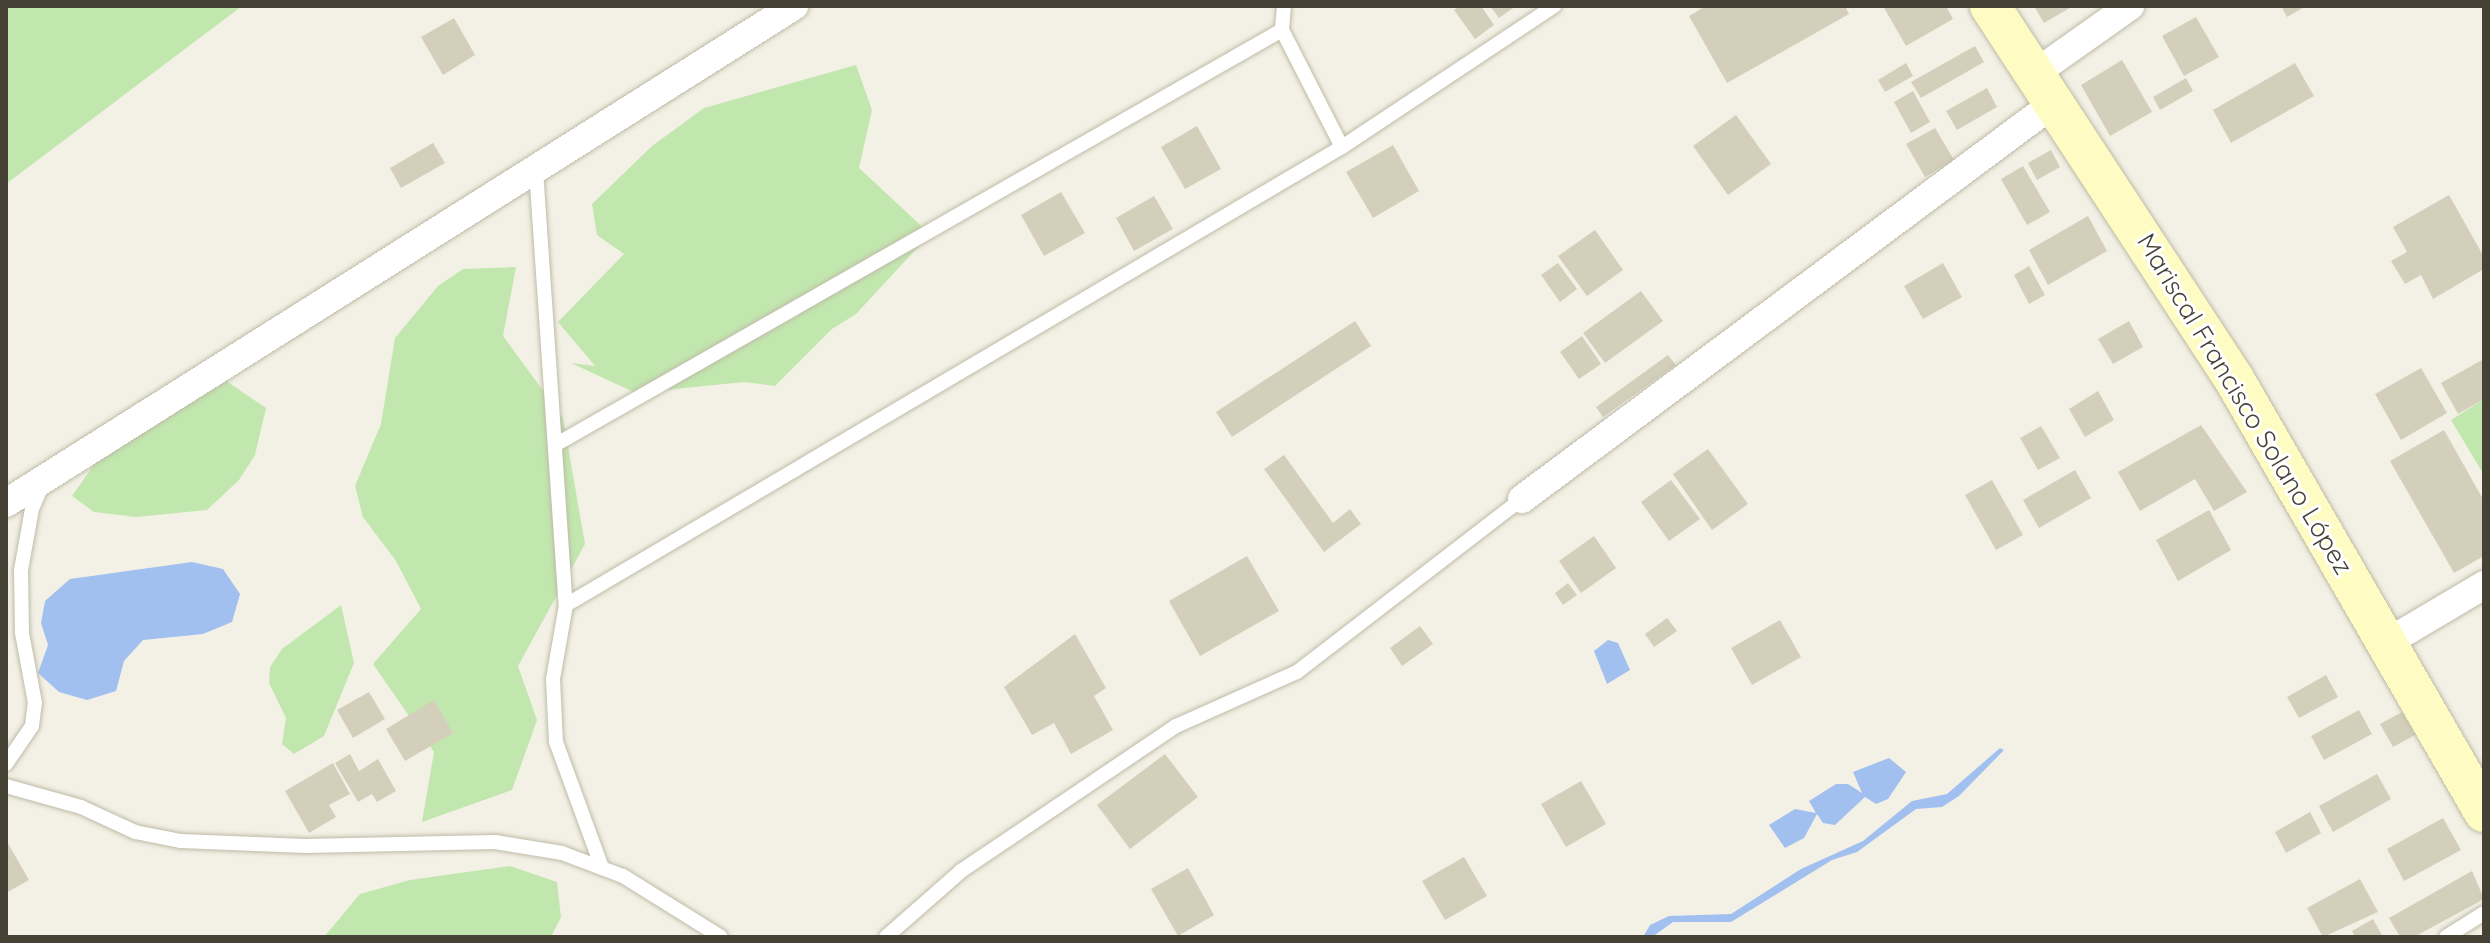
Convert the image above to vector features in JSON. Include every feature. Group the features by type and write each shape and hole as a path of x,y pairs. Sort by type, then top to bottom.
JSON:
{"main road":[{"name":"Mariscal Francisco Solano López","path":"1990,6 2234,379 2484,812"}],"street":[{"path":"6,503 794,6"},
{"path":"1522,499 2044,89 2130,6"},
{"path":"2388,642 2484,585"}],"lane":[{"path":"1284,6 1282,30 1342,147"},
{"path":"566,605 1342,147 1554,6"},
{"path":"555,445 1282,30"},
{"path":"536,170 566,605 553,679 556,742 602,868"},
{"path":"6,764 32,726 35,703 22,633 21,570 32,509 44,479"},
{"path":"886,937 961,871 1176,726 1297,672 1522,499"},
{"path":"6,786 81,807 135,832 181,841 305,846 495,842 562,853 602,868 721,937"},
{"path":"2446,937 2484,913"}],"green space":[{"path":"6,6 242,6 6,184"},
{"path":"856,65 872,110 859,168 930,234 856,314 832,329 775,386 744,382 636,393 571,363 595,366 558,322 624,254 597,235 592,204 652,146 704,108"},
{"path":"516,267 503,336 563,418 585,544 518,666 537,720 512,790 422,822 434,752 373,664 421,609 396,561 363,517 355,486 381,424 395,338 438,286 463,269"},
{"path":"225,380 266,408 255,455 239,480 207,510 136,517 94,512 72,496 96,462"},
{"path":"2484,399 2484,475 2451,420"},
{"path":"341,605 354,663 324,736 294,754 282,744 286,718 269,683 270,667 282,649"},
{"path":"510,866 557,882 561,917 551,937 324,937 360,894 410,880"}],"water":[{"path":"192,562 223,569 240,594 232,622 203,634 143,640 124,661 116,691 87,700 59,692 38,673 48,645 41,623 45,601 70,579"},
{"path":"1608,640 1618,643 1630,670 1607,684 1594,651"},
{"path":"2000,748 2004,750 1959,796 1942,807 1916,809 1857,852 1832,860 1731,922 1673,922 1652,937 1643,937 1650,925 1669,916 1731,914 1801,869 1863,841 1912,801 1947,794"},
{"path":"1889,758 1906,772 1888,799 1876,804 1865,797 1835,825 1823,823 1817,814 1804,838 1785,848 1769,825 1795,809 1816,813 1809,801 1836,784 1848,784 1862,793 1853,772"}],"building":[{"path":"1460,6 1481,6 1494,25 1475,39 1454,10"},
{"path":"1490,6 1516,6 1499,18"},
{"path":"1706,6 1845,6 1849,14 1727,83 1689,16"},
{"path":"1883,6 1946,6 1953,19 1906,46"},
{"path":"2034,6 2073,6 2044,23"},
{"path":"2281,6 2306,6 2287,17"},
{"path":"2196,17 2219,57 2184,76 2162,36"},
{"path":"454,18 475,55 443,75 421,37"},
{"path":"1975,46 1984,62 1921,98 1911,82"},
{"path":"2122,60 2152,112 2110,136 2081,85"},
{"path":"1906,63 1913,76 1885,92 1878,80"},
{"path":"2295,63 2314,96 2231,143 2213,110"},
{"path":"2186,78 2193,91 2160,110 2153,97"},
{"path":"1987,88 1997,107 1957,130 1946,111"},
{"path":"1913,91 1930,122 1911,133 1894,102"},
{"path":"1736,115 1771,164 1728,195 1693,146"},
{"path":"1197,126 1221,169 1185,189 1161,147"},
{"path":"1935,128 1954,160 1925,177 1906,144"},
{"path":"433,143 445,163 401,188 390,168"},
{"path":"1393,145 1419,191 1373,218 1346,172"},
{"path":"2051,150 2060,167 2037,180 2028,163"},
{"path":"2023,166 2050,212 2027,225 2001,179"},
{"path":"1061,192 1085,233 1044,256 1021,215"},
{"path":"2449,195 2484,257 2484,269 2433,299 2421,275 2405,284 2391,261 2407,252 2393,227"},
{"path":"1154,196 1173,229 1134,251 1116,218"},
{"path":"2088,216 2107,251 2048,285 2029,250"},
{"path":"1595,230 1623,270 1587,296 1558,256"},
{"path":"1558,263 1577,289 1560,302 1541,275"},
{"path":"1943,263 1962,297 1923,319 1904,286"},
{"path":"2029,266 2045,295 2029,304 2014,275"},
{"path":"1641,291 1663,321 1605,363 1583,333"},
{"path":"1355,321 1371,346 1232,437 1216,412"},
{"path":"2129,321 2143,347 2113,364 2098,339"},
{"path":"1582,336 1601,364 1579,379 1560,352"},
{"path":"1668,355 1676,365 1603,417 1596,407"},
{"path":"2482,360 2484,399 2458,414 2441,383"},
{"path":"2421,368 2447,413 2401,440 2375,394"},
{"path":"2098,391 2114,420 2085,437 2069,409"},
{"path":"2201,425 2247,492 2214,511 2195,479 2140,511 2118,472"},
{"path":"2041,426 2060,458 2038,470 2020,438"},
{"path":"2444,430 2484,501 2484,556 2454,573 2390,461"},
{"path":"1708,449 1748,504 1712,530 1673,474"},
{"path":"1284,455 1333,523 1350,509 1361,524 1324,552 1264,469"},
{"path":"2075,470 2091,498 2039,528 2023,500"},
{"path":"1671,480 1700,519 1669,541 1641,502"},
{"path":"1992,480 2023,535 1996,550 1965,495"},
{"path":"2209,510 2231,550 2178,581 2156,540"},
{"path":"1594,536 1616,568 1581,593 1559,561"},
{"path":"1247,556 1279,611 1200,656 1169,601"},
{"path":"1568,583 1577,595 1563,605 1555,593"},
{"path":"1667,618 1677,631 1654,647 1645,634"},
{"path":"1780,620 1801,657 1752,685 1731,648"},
{"path":"1420,626 1433,644 1402,666 1390,648"},
{"path":"1075,634 1106,688 1094,696 1113,730 1071,754 1054,723 1032,735 1004,687"},
{"path":"2326,675 2338,697 2299,718 2287,697"},
{"path":"369,692 385,719 353,738 337,710"},
{"path":"434,700 453,733 405,761 386,729"},
{"path":"2359,710 2372,734 2324,760 2311,736"},
{"path":"2402,712 2415,735 2393,747 2380,724"},
{"path":"350,754 359,771 378,759 396,791 377,802 372,794 358,802 335,763"},
{"path":"1165,754 1198,797 1130,849 1097,805"},
{"path":"333,763 350,794 329,805 336,817 309,833 285,791"},
{"path":"2377,774 2391,799 2333,832 2319,806"},
{"path":"1581,781 1606,824 1566,847 1541,804"},
{"path":"2310,812 2321,833 2286,853 2275,832"},
{"path":"2443,818 2461,850 2404,881 2387,849"},
{"path":"6,840 29,880 6,893"},
{"path":"1464,857 1487,896 1445,920 1422,881"},
{"path":"1188,868 1214,915 1178,936 1151,889"},
{"path":"2472,871 2484,899 2414,937 2400,937 2389,918"},
{"path":"2360,879 2378,912 2323,937 2307,908"},
{"path":"2373,919 2383,937 2355,937 2352,931"}]}
